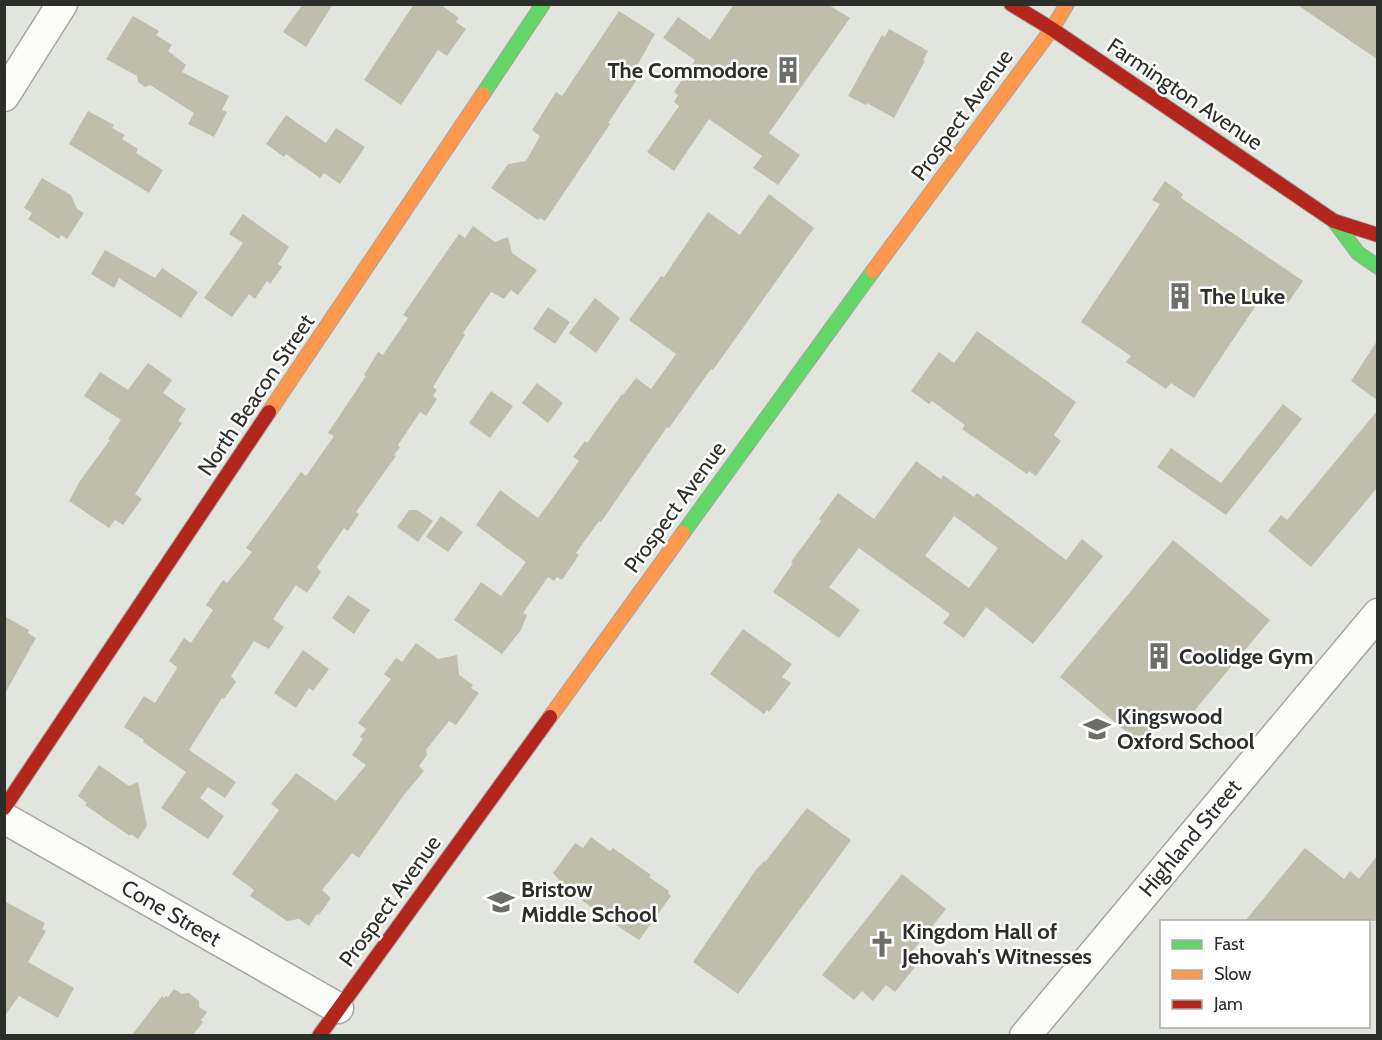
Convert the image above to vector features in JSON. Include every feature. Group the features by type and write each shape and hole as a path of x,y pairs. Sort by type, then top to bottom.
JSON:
{"main road":[{"name":"North Beacon Street","path":"4,808 543,4"},
{"name":"Farmington Avenue","path":"1011,4 1052,29 1334,221 1377,235"},
{"name":"Prospect Avenue","path":"319,1035 810,357 1052,29 1067,4"},
{"name":"Farmington Avenue","path":"1334,221 1358,254 1377,267"}],"street":[{"path":"4,96 62,4"},
{"name":"Highland Street","path":"1025,1035 1377,614"},
{"name":"Cone Street","path":"4,818 338,1008"}],"building":[{"path":"303,4 333,4 306,47 283,32"},
{"path":"414,4 440,4 459,18 456,22 466,29 447,56 438,50 401,105 364,80"},
{"path":"734,4 827,4 850,18 769,133 800,155 778,185 753,168 762,156 709,119 674,171 647,152 679,106 674,102 678,95 674,92 695,60 663,38 678,17 710,40"},
{"path":"1296,4 1377,4 1377,59"},
{"path":"619,11 655,34 634,71 640,75 545,221 540,218 538,220 491,188 508,164 526,161 540,136 532,130 556,92 562,96"},
{"path":"133,16 159,31 156,35 172,45 168,51 186,65 182,72 229,96 222,110 227,112 214,137 188,124 194,113 150,85 145,87 138,82 137,76 106,59"},
{"path":"889,29 928,51 923,60 925,61 894,118 867,103 866,105 848,96 882,35 885,37"},
{"path":"88,111 114,125 112,128 125,135 122,139 138,149 136,153 163,170 149,193 69,144"},
{"path":"286,115 326,143 336,128 365,147 340,184 324,173 320,178 286,154 284,157 266,144"},
{"path":"42,178 71,195 77,209 84,213 67,239 61,235 59,239 28,219 32,213 24,208"},
{"name":"The Luke","path":"1165,181 1183,194 1181,198 1303,281 1288,303 1267,289 1194,398 1171,383 1166,389 1126,362 1131,356 1081,322 1160,204 1152,200"},
{"path":"769,194 814,228 713,370 711,369 669,428 667,427 601,522 599,521 576,553 579,555 562,580 557,577 554,581 548,577 523,613 527,615 521,630 502,654 454,620 481,582 501,596 526,562 476,525 500,490 538,518 579,461 573,457 585,441 587,443 622,394 636,378 651,389 676,354 629,320 661,276 664,277 708,212 740,235"},
{"path":"243,214 289,247 278,264 282,267 270,284 267,281 255,299 249,294 232,317 204,298 243,243 229,234"},
{"path":"473,226 495,242 508,237 512,253 537,270 518,295 511,290 504,299 491,292 463,333 465,335 433,387 437,390 433,396 437,399 426,416 420,412 398,445 400,447 394,455 396,456 356,512 359,514 348,531 344,528 317,567 321,572 307,593 296,585 273,619 284,627 269,649 254,641 231,676 236,682 224,699 222,698 189,750 236,782 225,798 208,787 200,798 224,816 208,839 161,808 186,772 124,727 144,696 155,703 177,667 169,661 184,638 191,643 213,610 206,605 223,580 227,583 252,552 246,548 301,472 306,476 334,436 328,433 366,376 364,375 378,352 383,355 408,318 403,315 459,234 465,238"},
{"path":"105,250 155,278 162,268 198,292 181,318 119,278 114,288 91,274"},
{"path":"595,298 620,318 596,353 569,333"},
{"path":"548,307 570,322 555,344 533,329"},
{"path":"977,331 1076,402 1054,435 1061,441 1036,476 1029,471 1027,474 962,429 965,425 932,401 929,404 911,391 939,352 954,363"},
{"path":"1377,341 1377,400 1351,381"},
{"path":"148,363 172,380 163,393 186,409 178,421 182,423 135,494 142,499 123,525 115,520 109,528 69,501 121,420 84,396 100,372 128,390"},
{"path":"537,383 563,403 548,423 522,403"},
{"path":"491,391 513,406 490,438 469,423"},
{"path":"1283,404 1302,419 1226,515 1157,467 1171,448 1221,483"},
{"path":"1377,411 1377,488 1311,567 1268,531 1281,515 1287,520"},
{"path":"916,461 941,479 943,475 974,497 977,493 1066,560 1082,539 1103,556 1033,644 986,607 964,638 943,623 950,614 859,548 829,587 860,610 839,638 773,592 838,493 874,519","holes":["954,516 998,548 969,588 925,556"]},
{"path":"409,510 417,510 433,521 418,542 397,527"},
{"path":"441,516 463,532 448,552 426,537"},
{"name":"Coolidge Gym","path":"1173,540 1270,620 1190,716 1185,711 1177,720 1165,711 1139,742 1060,677"},
{"path":"348,595 370,610 354,634 332,618"},
{"path":"4,616 29,630 28,633 36,638 4,695"},
{"path":"743,629 792,664 782,677 791,683 769,712 767,710 764,714 710,674"},
{"path":"416,643 438,659 457,655 459,675 473,685 471,688 479,693 456,725 449,721 426,750 427,755 419,766 424,771 359,858 352,853 322,890 331,898 319,915 317,914 309,926 299,919 287,921 250,896 254,890 232,874 279,810 271,804 296,773 336,801 366,765 352,755 363,739 360,737 366,729 358,723 391,679 384,674 396,658 402,662"},
{"path":"303,650 329,669 313,691 309,688 296,708 274,693"},
{"path":"99,765 129,786 138,782 147,826 138,839 85,805 87,803 78,796"},
{"path":"807,808 851,840 738,994 693,962 755,871 765,862"},
{"path":"591,837 610,851 613,848 669,891 671,896 639,940 567,889 553,873 575,843 583,848"},
{"path":"1305,848 1344,879 1350,871 1359,879 1377,856 1377,921 1246,920"},
{"name":"Kingdom Hall of Jehovah's Witnesses","path":"902,874 946,909 906,959 915,967 895,992 886,985 873,1001 862,991 854,1000 822,975"},
{"path":"4,901 45,923 42,929 46,931 28,962 74,988 58,1018 19,996 4,1017"},
{"path":"174,989 182,994 189,993 199,1001 199,1007 207,1012 193,1035 132,1035 162,996 168,997"}],"traffic: fast":[{"path":"483,94 543,4"},
{"path":"1334,221 1358,253 1378,267"},
{"path":"683,533 873,271"}],"traffic: slow":[{"path":"873,271 1052,29 1067,4"},
{"path":"269,412 483,94"},
{"path":"550,717 683,533"}],"traffic: jam":[{"path":"1011,4 1052,29 1334,221 1378,235"},
{"path":"4,808 269,412"},
{"path":"319,1036 550,717"}],"place":[{"name":"The Commodore","path":"788,70"},
{"name":"The Luke","path":"1180,296"},
{"name":"Coolidge Gym","path":"1159,656"},
{"name":"Kingswood Oxford School","path":"1097,729"},
{"name":"Bristow Middle School","path":"501,902"},
{"name":"Kingdom Hall of Jehovah's Witnesses","path":"882,944"}]}
